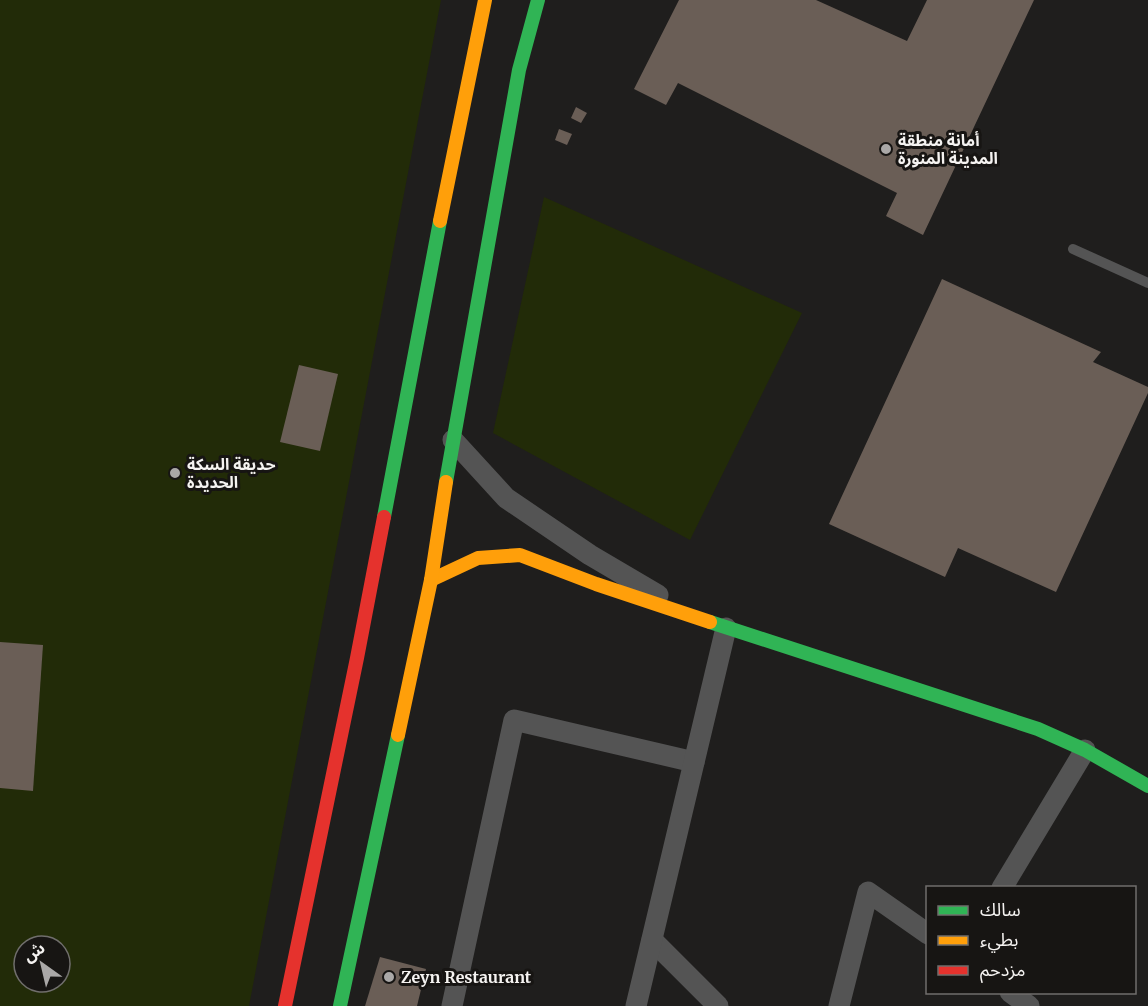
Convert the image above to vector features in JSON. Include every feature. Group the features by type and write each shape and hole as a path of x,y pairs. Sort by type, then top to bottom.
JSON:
{"main road":[{"path":"285,1006 357,658 451,165 485,0"},
{"path":"340,1006 431,580 453,440 519,70 538,0"},
{"path":"431,580 478,558 520,555 596,584 726,628 1038,729 1085,750 1148,786"}],"street":[{"path":"453,440 506,498 590,555 697,618"},
{"path":"636,1006 726,628"},
{"path":"452,1006 514,720 694,762"},
{"path":"1003,886 1085,750"},
{"path":"839,1006 868,892 926,933"},
{"path":"652,940 718,1006"},
{"path":"1011,994 1029,1006"}],"lane":[{"path":"1073,249 1148,283"}],"green space":[{"name":"حديقة السكة الحديدة","path":"0,0 441,0 249,1006 0,1006"},
{"path":"544,197 802,313 690,540 493,433"}],"building":[{"name":"أمانة منطقة المدينة المنورة","path":"679,0 816,0 907,41 927,0 1034,0 923,235 886,216 897,193 678,83 666,105 634,89"},
{"path":"576,107 587,113 581,123 571,118"},
{"path":"559,129 572,134 567,145 555,140"},
{"path":"942,279 1101,352 1093,362 1148,387 1148,393 1056,592 958,548 945,577 829,524"},
{"path":"299,365 338,374 320,451 280,442"},
{"path":"0,642 43,645 33,791 0,788"},
{"path":"380,957 426,969 417,1006 365,1006"}],"traffic: fast":[{"path":"446,482 519,70 538,0"},
{"path":"384,517 440,221"},
{"path":"710,622 1038,729 1085,750 1148,786"},
{"path":"340,1006 398,735"}],"traffic: slow":[{"path":"440,221 485,0"},
{"path":"398,735 431,580 446,482"},
{"path":"431,580 478,558 520,555 596,584 710,622"}],"traffic: jam":[{"path":"285,1006 384,517"}],"place":[{"name":"أمانة منطقة المدينة المنورة","path":"886,149"},
{"name":"حديقة السكة الحديدة","path":"175,473"},
{"name":"Zeyn Restaurant","path":"389,977"}]}
